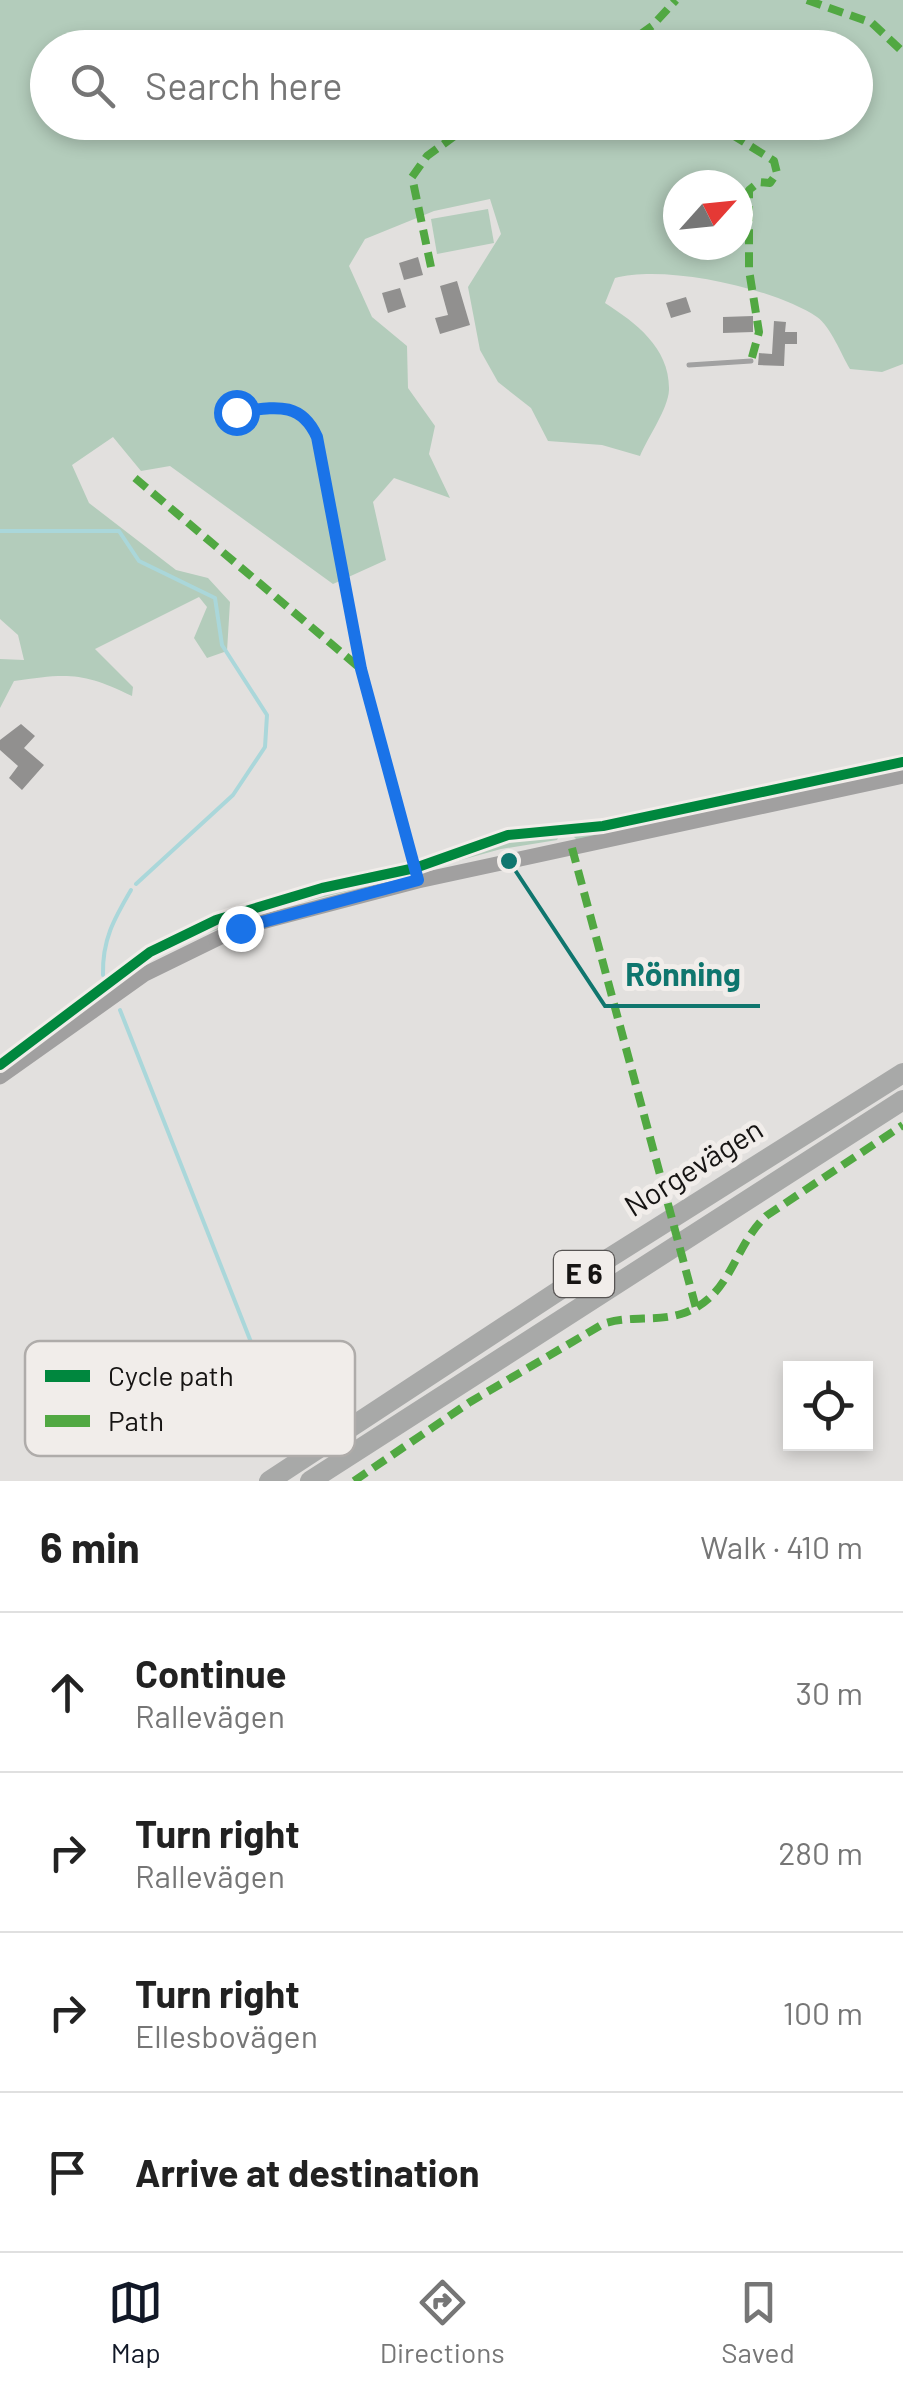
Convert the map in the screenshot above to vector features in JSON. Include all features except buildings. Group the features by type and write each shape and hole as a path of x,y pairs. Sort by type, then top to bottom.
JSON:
{"highway":[{"name":"Norgevägen","path":"355,1424 629,1245 903,1074"},
{"name":"Norgevägen","path":"355,1452 903,1100"},
{"name":"Norgevägen","path":"268,1481 306,1456"},
{"name":"Norgevägen","path":"310,1481 349,1456"}],"main road":[{"path":"0,1076 144,974 204,942 277,916 418,880 903,776"}],"lane":[{"path":"689,366 751,361"},
{"path":"236,412 286,406 300,411 317,437 361,669 418,880"}],"green space":[{"path":"0,0 903,0 903,364 882,372 850,369 817,317 747,288 662,274 615,278 605,303 639,328 657,349 668,375 665,406 640,456 602,445 548,441 531,408 498,382 480,350 468,287 501,234 490,199 434,211 365,239 349,266 372,317 407,346 408,388 435,426 429,454 450,498 394,478 373,502 386,560 333,584 170,466 141,471 113,437 72,465 89,503 176,570 208,578 230,602 227,651 207,658 194,638 207,607 199,597 95,649 133,687 132,696 75,676 48,677 14,681 0,708 0,659 24,660 18,635 0,619"},
{"path":"488,209 494,243 437,254 431,219"},
{"path":"863,775 577,840 569,832 632,824"},
{"path":"561,833 557,840 501,849 425,870 501,840"},
{"path":"400,874 405,877 287,906 171,945 217,922"}],"waterway":[{"path":"0,531 119,531 139,561 215,598 222,645 267,715 265,747 233,795 136,884"},
{"path":"103,975 110,930 131,890"},
{"path":"120,1010 251,1341"}],"marked path":[{"path":"646,30 676,0"},
{"path":"807,0 872,23 903,52"},
{"path":"431,267 412,177 427,156 449,140"},
{"path":"741,140 774,161 777,173 770,183 759,182 749,190 749,270 759,332 751,361"},
{"path":"135,478 361,669"},
{"path":"572,848 696,1308"},
{"path":"354,1481 470,1402 603,1324 671,1316 698,1307 721,1284 766,1216 903,1125"}],"cycle path":[{"path":"0,1065 150,952 216,920 322,888 415,868 508,835 603,826 903,762"}],"place":[{"name":"Rönning","path":"509,861"}],"route":[{"path":"236,412 286,406 300,411 317,437 361,669 418,880 240,928"}]}
